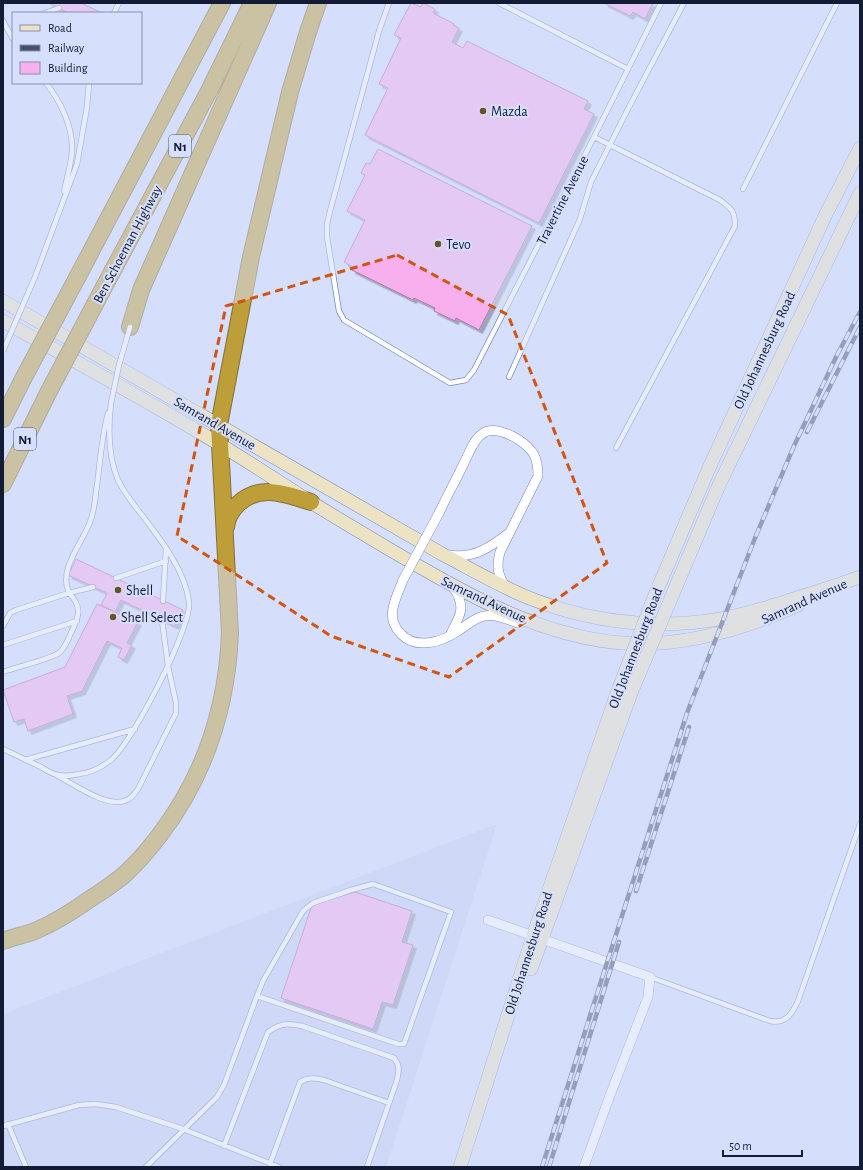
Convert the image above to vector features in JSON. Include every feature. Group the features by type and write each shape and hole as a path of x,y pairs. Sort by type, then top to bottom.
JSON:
{"highway":[{"name":"Ben Schoeman Highway","path":"3,419 222,3"},
{"name":"Ben Schoeman Highway","path":"3,484 48,393 209,91 252,3"},
{"path":"130,327 141,290 268,3"},
{"path":"3,941 35,931 74,911 125,874 149,849 171,820 190,789 202,764 212,737 224,692 229,662 230,634 219,425 251,257 290,92 318,3"},
{"path":"224,539 227,520 234,508 243,498 255,493 268,492 282,493 311,502"}],"main road":[{"name":"Old Johannesburg Road","path":"460,1167 619,688 654,595 709,468 826,214 860,148"},
{"name":"Old Johannesburg Road","path":"469,1167 537,937 631,692 719,485 860,193"},
{"name":"Samrand Avenue","path":"3,301 442,554 507,588 537,601 570,612 635,624 698,623 738,616 760,610 856,578"},
{"name":"Samrand Avenue","path":"3,320 219,444 311,502 435,576 516,616 567,633 627,643 664,642 702,637 748,624 782,612 820,596 856,578"}],"street":[{"path":"507,588 500,579 497,564 500,552 512,531 538,476 538,466 533,451 524,443 512,435 495,430 482,433 473,445 403,580 392,608 392,620 396,629 407,639 422,644 436,642 478,618 492,615 526,626 567,633"},
{"path":"442,554 460,556 476,554 490,548 512,531"},
{"path":"450,635 458,620 462,608 460,597 451,584"},
{"path":"488,920 650,977 648,997 584,1167"}],"lane":[{"path":"114,12 119,3"},
{"name":"Travertine Avenue","path":"389,3 376,38 329,217 327,237 338,310 344,320 450,383 466,380 474,370 661,3"},
{"path":"499,3 628,69"},
{"path":"509,377 580,219 591,182 684,3"},
{"path":"743,189 837,3"},
{"path":"48,12 59,8"},
{"path":"3,21 12,37"},
{"path":"47,84 56,96 65,117 70,134 72,151 69,173 57,216"},
{"path":"3,351 35,277 77,164 87,107 89,84"},
{"path":"594,137 720,200 732,209 735,218 735,226 616,448"},
{"path":"3,672 58,654 65,645 77,621 78,607 66,586 67,571 92,517 104,433 119,365 130,327"},
{"path":"57,775 79,774 101,766 112,760 122,748 135,729 168,666 189,613 189,603 184,584 166,547 126,494 118,480 112,460 110,446 111,403"},
{"path":"163,601 166,547"},
{"path":"116,578 166,561"},
{"path":"3,626 10,613 16,610 93,587"},
{"path":"3,749 107,801 118,802 128,800 133,795 176,713 176,703 168,666 162,620"},
{"path":"3,645 77,621"},
{"path":"25,760 135,729"},
{"path":"650,977 770,1021 778,1022 784,1020 790,1015 798,1000 860,824"},
{"path":"146,1167 217,1097 224,1086 257,996 263,981 303,911 313,903 373,884 451,912 404,1044 398,1044 257,996"},
{"path":"224,1146 268,1032 276,1026 289,1023 302,1026 394,1058 398,1062 399,1069 397,1080 367,1167"},
{"path":"270,1164 300,1082 306,1079 314,1078 324,1080 389,1103"},
{"path":"3,1126 79,1105 96,1104 116,1107 183,1129 278,1167"},
{"path":"8,1124 26,1167"}],"highlighted area":[{"path":"397,255 508,315 607,563 449,677 331,636 177,536 226,306"}],"shaded area":[{"path":"497,824 386,1167 3,1167 3,1014"}],"building":[{"path":"49,3 81,3 100,12 66,12"},
{"name":"Mazda","path":"411,3 421,7 423,3 435,9 433,13 459,28 452,42 463,48 467,41 588,101 584,109 594,114 539,223 365,135 388,88 379,84 401,38 394,35"},
{"path":"604,3 653,3 645,19 633,12 630,16"},
{"name":"Tevo","path":"378,149 532,226 479,330 456,318 455,321 434,311 435,308 414,298 413,300 352,270 353,267 344,262 365,220 347,211 365,175 361,173 366,163 370,164"},
{"path":"76,559 183,610 175,626 121,600 115,612 101,605 107,593 68,575"},
{"path":"97,604 138,622 127,643 132,645 124,660 118,657 122,648 107,641 82,691 67,696 73,714 28,731 24,719 14,722 3,690 65,667"},
{"path":"355,892 412,911 402,942 413,945 393,1005 382,1002 373,1029 281,998 312,905"}],"railway":[{"path":"542,1167 687,713 755,538 794,446 837,355 860,312"},
{"path":"807,432 860,327"},
{"path":"636,891 689,727"},
{"path":"549,1167 619,942"}],"place":[{"name":"Mazda","path":"483,111"},
{"name":"Tevo","path":"438,244"},
{"name":"Shell","path":"118,590"},
{"name":"Shell Select","path":"113,617"}]}
